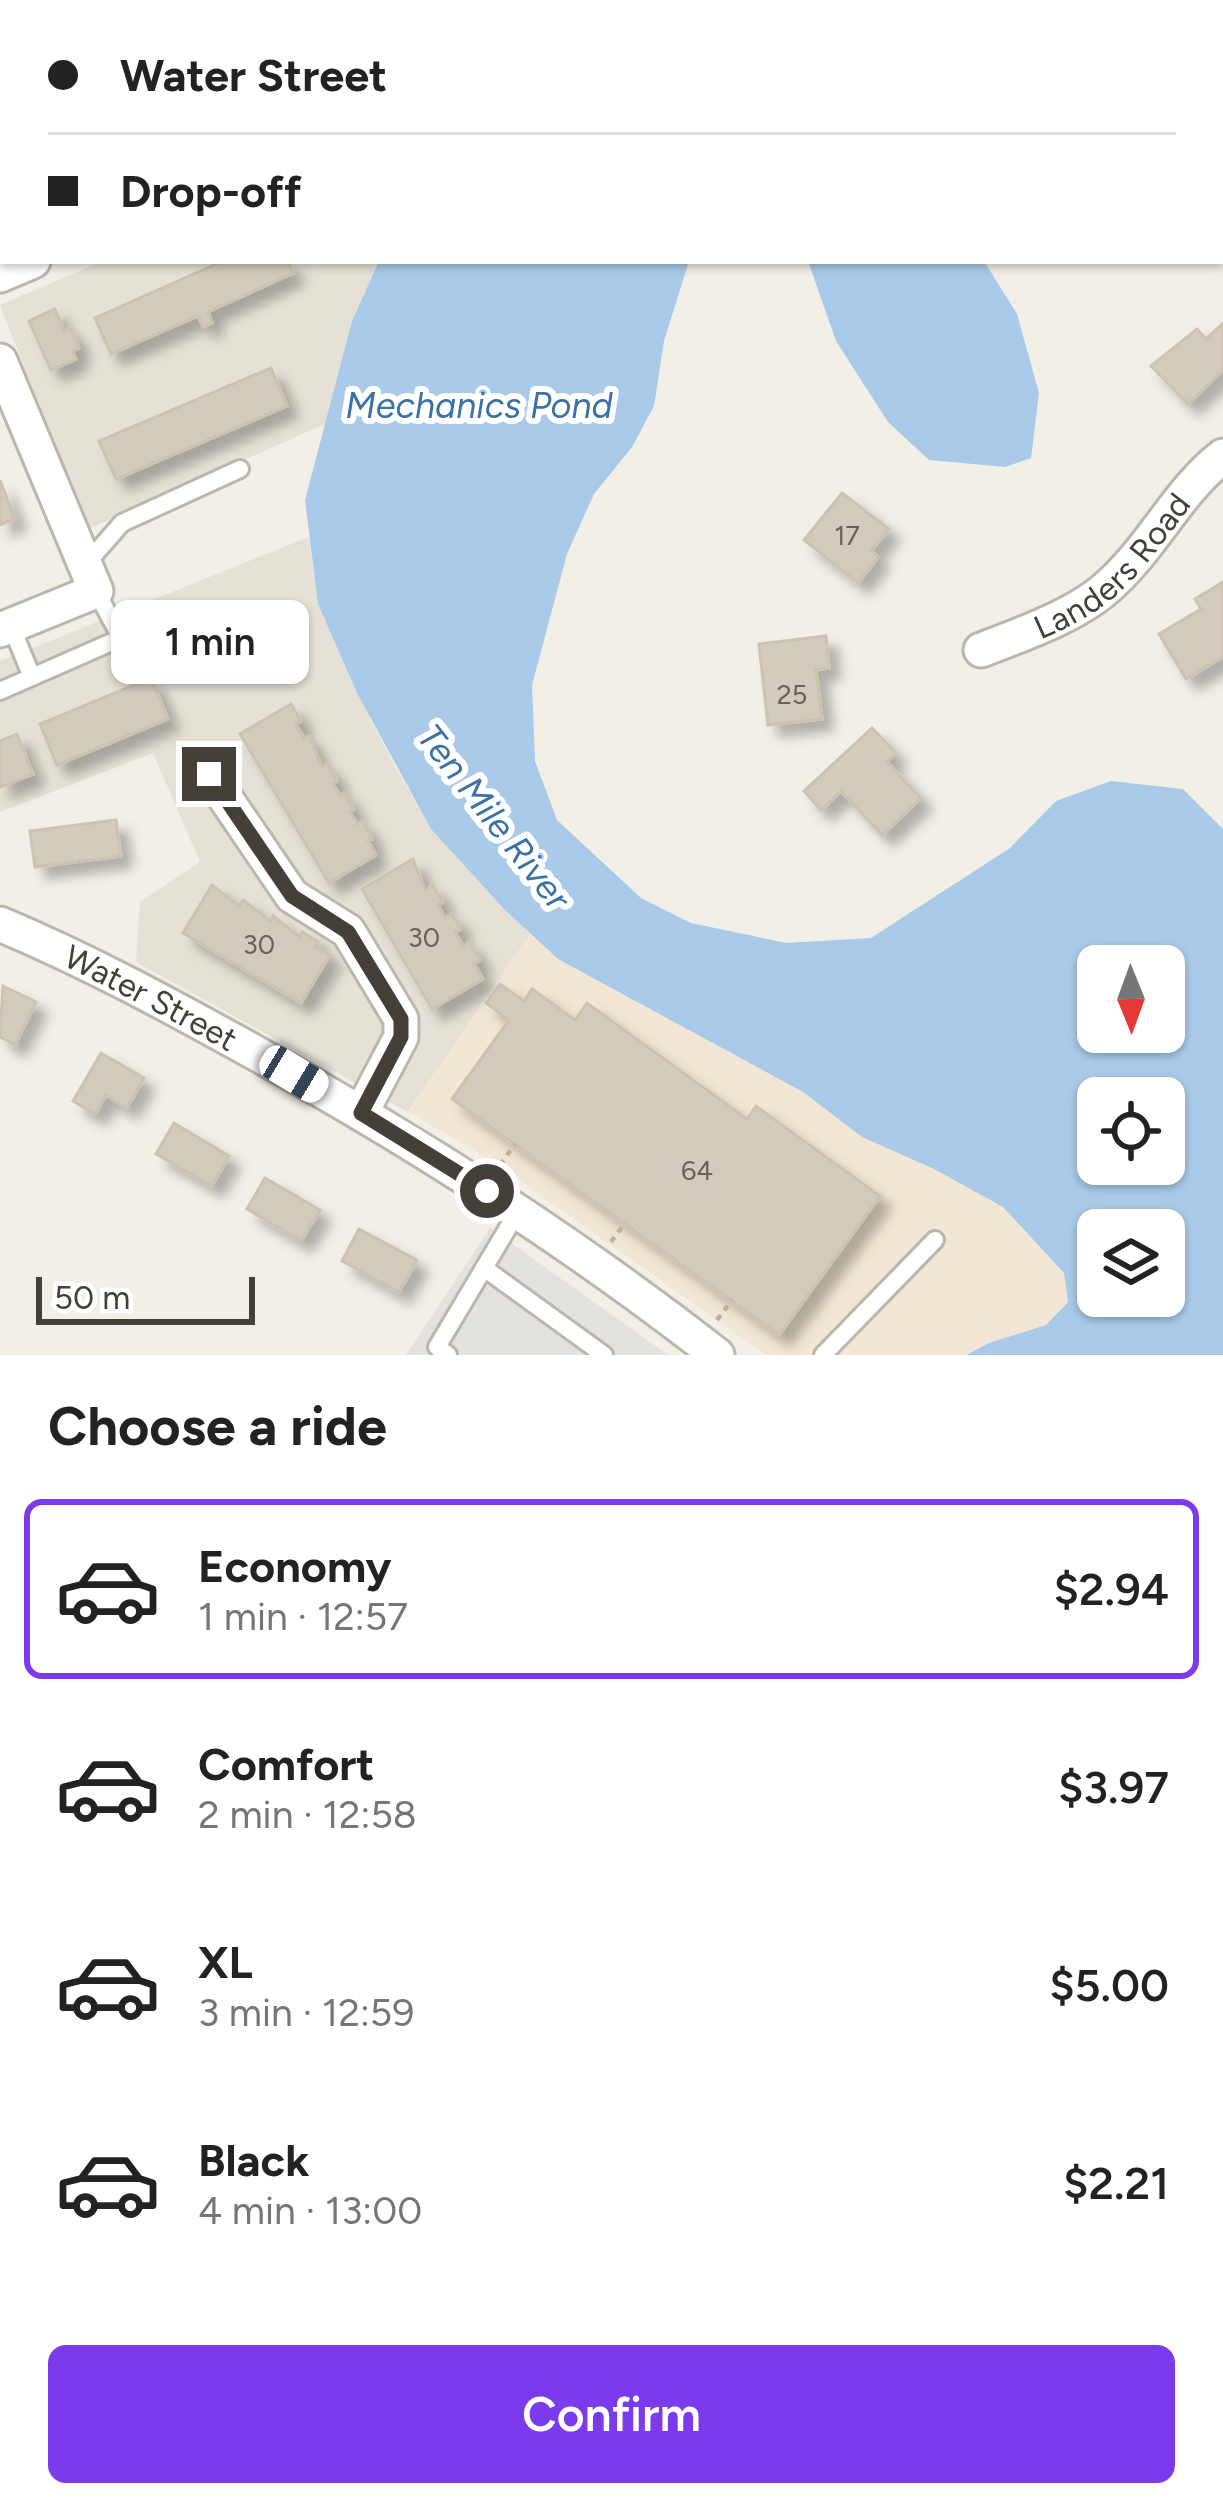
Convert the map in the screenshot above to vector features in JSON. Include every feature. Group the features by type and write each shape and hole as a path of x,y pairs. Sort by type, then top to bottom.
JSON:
{"street":[{"path":"0,361 91,578 5,628"},
{"name":"Landers Road","path":"981,650 1042,626 1111,586 1201,473 1223,456"},
{"path":"209,774 292,896 348,932 401,1019 401,1037 361,1113"},
{"name":"Water Street","path":"0,924 119,976 361,1113 716,1340"}],"lane":[{"path":"0,691 121,638 91,578 122,523 240,469"},
{"path":"5,628 32,677"},
{"path":"448,1355 436,1347 518,1211"},
{"path":"823,1355 935,1240"},
{"path":"484,1268 604,1355"}],"path":[{"path":"496,1170 515,1144"},
{"path":"607,1246 625,1223"},
{"path":"716,1340 732,1300"}],"shaded area":[{"path":"96,264 378,264 352,321 325,424 88,529 0,305"},
{"path":"309,537 318,604 397,770 432,829 530,934 408,1112 136,962 140,902 200,862 153,753 0,812 0,661"},
{"path":"530,934 558,959 803,1092 862,1137 1003,1207 1064,1273 1068,1302 1046,1325 966,1355 766,1355 492,1161 409,1112"},
{"path":"490,1228 668,1355 406,1355"}],"water":[{"name":"Mechanics Pond","path":"378,264 688,264 664,341 654,406 632,447 594,494 567,554 532,685 535,761 557,820 641,898 691,923 786,943 871,938 1010,848 1056,801 1111,781 1183,789 1223,829 1223,1355 966,1355 1046,1325 1068,1302 1064,1273 1003,1207 862,1137 803,1092 558,959 505,910 431,829 357,693 318,604 305,500 352,321"},
{"path":"809,264 986,264 1017,314 1039,393 1031,458 1005,467 929,460 888,422 836,341"}],"building":[{"path":"216,264 288,264 293,273 208,312 212,323 203,327 198,316 111,354 95,318"},
{"path":"55,309 64,331 70,328 79,348 72,351 76,359 51,370 29,321"},
{"path":"1223,323 1223,370 1188,404 1151,366 1197,329 1206,339"},
{"path":"271,368 287,406 116,479 99,441"},
{"path":"0,480 15,519 0,525"},
{"path":"842,493 889,529 871,551 878,557 858,583 804,540"},
{"path":"1223,582 1223,657 1186,679 1159,634 1201,609 1195,599"},
{"path":"826,636 829,668 816,670 822,719 768,725 759,644"},
{"path":"151,678 168,719 57,765 40,724"},
{"path":"291,704 301,721 296,724 304,738 309,736 322,767 327,764 337,781 333,784 354,809 350,812 357,824 362,821 376,855 329,883 240,734"},
{"path":"872,728 896,753 887,762 921,798 882,835 841,791 821,810 804,791"},
{"path":"17,734 33,774 0,787 0,741"},
{"path":"116,820 121,856 35,867 30,831"},
{"path":"413,859 425,890 433,886 443,902 438,905 445,918 452,914 461,929 455,932 463,946 469,942 480,960 474,964 483,979 432,1009 362,889"},
{"path":"212,885 239,906 243,900 270,921 273,916 300,937 302,932 330,955 301,1003 183,933"},
{"path":"500,984 524,1001 532,989 575,1020 587,1003 747,1119 756,1106 880,1196 779,1335 452,1099 509,1020 486,1003"},
{"path":"3,986 36,1002 15,1045 0,1037"},
{"path":"101,1053 144,1078 127,1108 106,1095 95,1114 73,1101"},
{"path":"174,1123 229,1156 212,1186 156,1154"},
{"path":"265,1178 320,1210 301,1241 247,1209"},
{"path":"359,1229 417,1260 399,1292 342,1261"}],"route":[{"path":"209,774 292,896 348,932 401,1019 401,1037 361,1113 487,1191"}],"water label":[{"name":"Ten Mile River","path":"494,817"}]}
